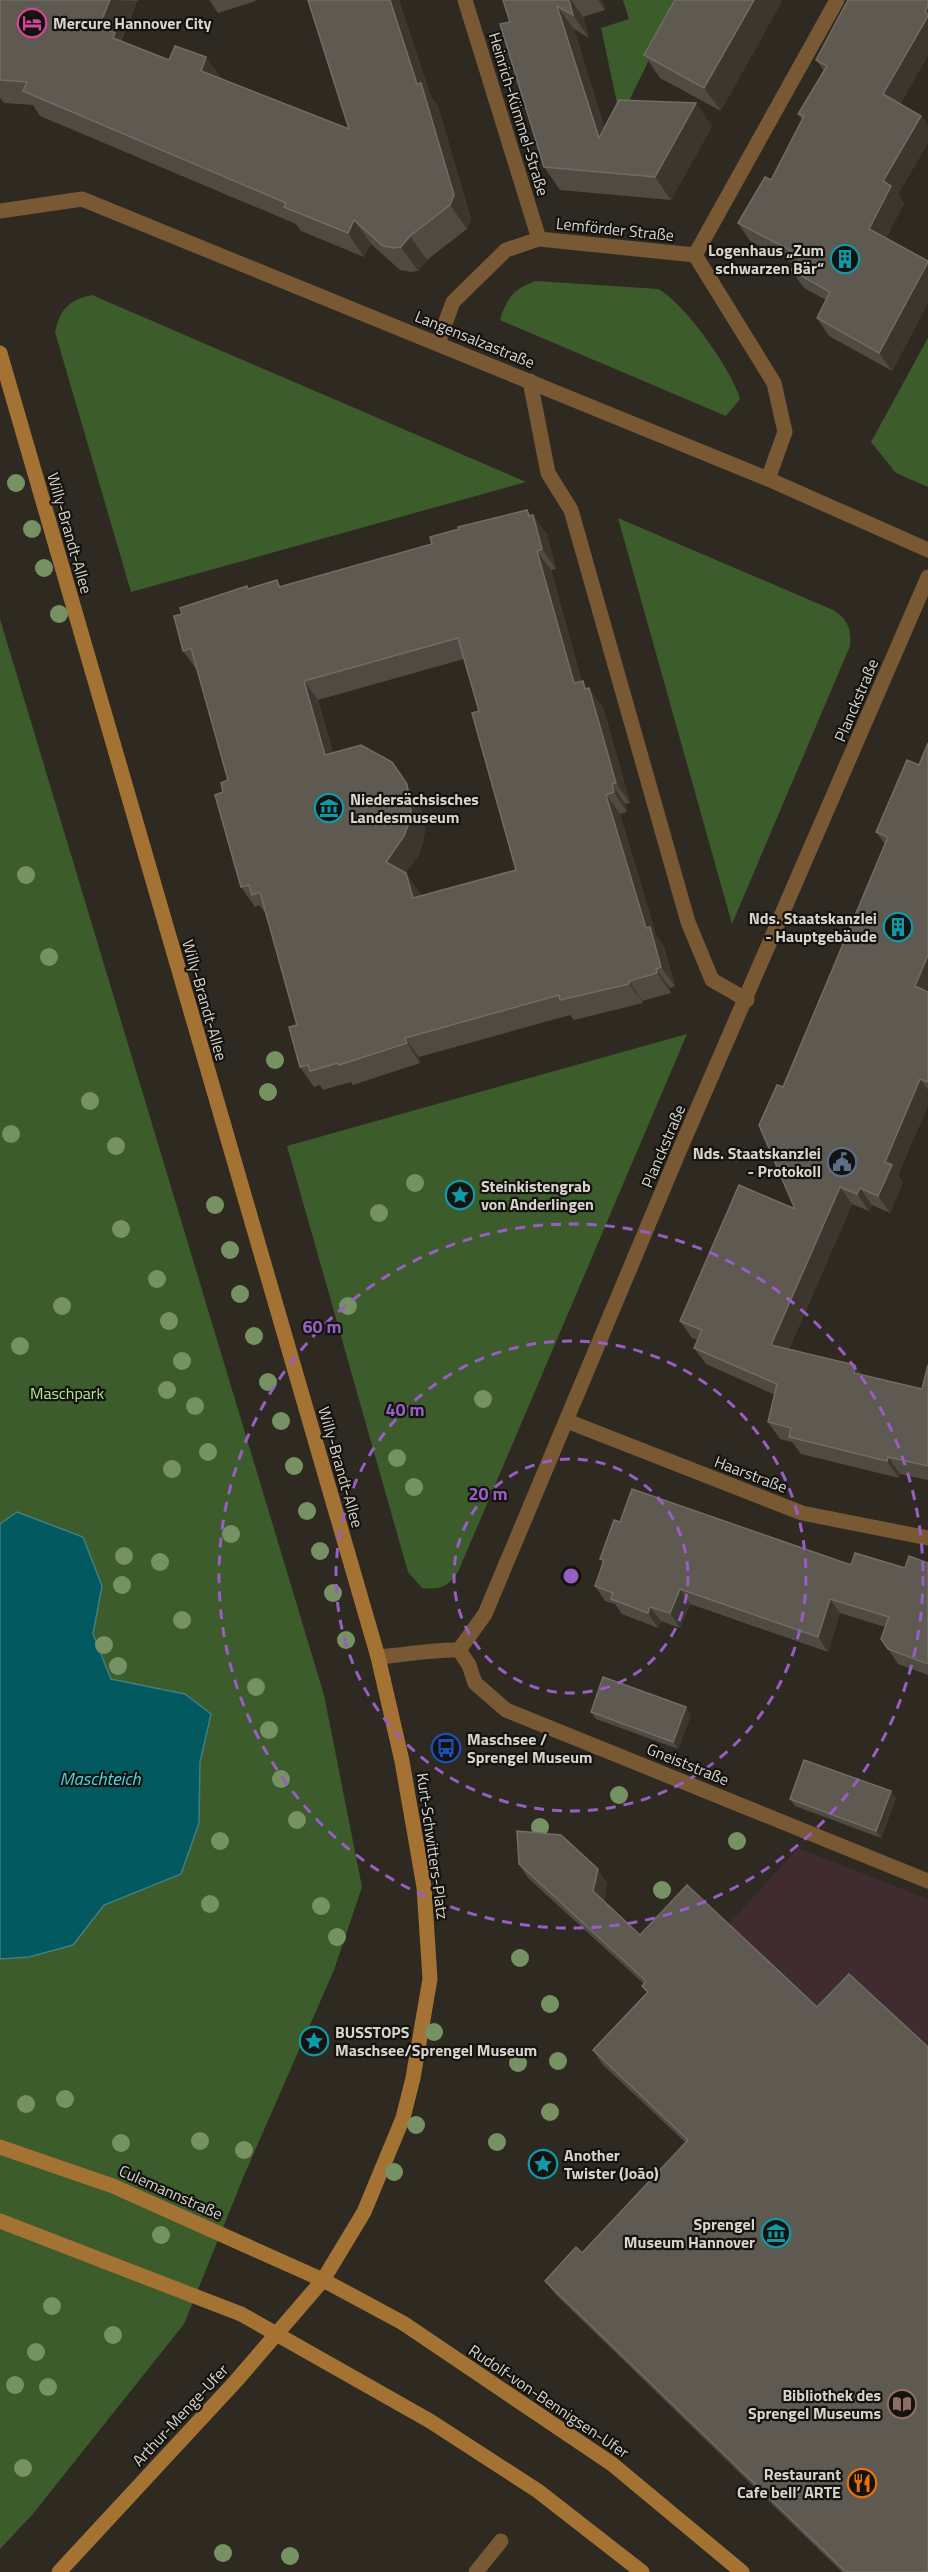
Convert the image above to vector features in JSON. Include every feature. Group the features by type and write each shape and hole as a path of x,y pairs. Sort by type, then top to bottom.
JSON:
{"street":[{"name":"Heinrich-Kümmel-Straße","path":"465,0 539,239"},
{"name":"Lemförder Straße","path":"695,255 837,0"},
{"name":"Langensalzastraße","path":"0,212 82,199 768,479 928,550"},
{"name":"Lemförder Straße","path":"438,343 453,302 506,250 539,239 695,255"},
{"name":"Lemförder Straße","path":"695,255 774,383 785,432 768,479"},
{"name":"Willy-Brandt-Allee","path":"0,353 378,1657"},
{"path":"530,381 548,473 571,510 688,921 712,980 747,1000"},
{"name":"Planckstraße","path":"459,1650 485,1614 680,1149 747,1000 928,578"},
{"name":"Haarstraße","path":"567,1421 802,1513 928,1538"},
{"path":"378,1657 411,1655 434,1649 459,1650"},
{"name":"Gneiststraße","path":"459,1650 469,1665 475,1683 506,1710 928,1881"},
{"name":"Kurt-Schwitters-Platz","path":"323,2280 364,2212 403,2118 413,2078 430,1979 424,1887 402,1761 378,1657"},
{"name":"Culemannstraße","path":"0,2147 113,2186 323,2280"},
{"path":"0,2221 241,2314 430,2421 538,2491 642,2572"},
{"name":"Arthur-Menge-Ufer","path":"59,2572 276,2335 323,2280"},
{"name":"Rudolf-von-Bennigsen-Ufer","path":"323,2280 403,2324 612,2464 742,2572"},
{"path":"476,2572 501,2541"}],"shaded area":[{"path":"798,1848 928,1899 928,2052 826,2021 726,1927"}],"green space":[{"path":"623,0 678,0 628,103 617,103 601,28 629,19"},
{"path":"536,281 658,289 681,308 706,339 728,372 740,399 726,416 500,320 512,295 522,287"},
{"path":"92,295 526,482 131,592 55,332 60,317 67,307 77,300"},
{"path":"928,338 928,487 896,473 871,442"},
{"path":"618,518 833,610 842,617 849,630 850,646 732,924"},
{"name":"Maschpark","path":"0,619 324,1695 362,1887 334,1970 243,2178 184,2324 32,2515 0,2549"},
{"path":"687,1034 458,1572 451,1581 443,1586 422,1588 408,1572 287,1146"}],"water":[{"name":"Maschteich","path":"17,1512 83,1537 102,1586 93,1634 111,1679 185,1694 211,1714 200,1762 199,1823 181,1874 104,1905 73,1945 29,1957 0,1959 0,1524"}],"building":[{"path":"0,0 110,0 99,26 115,33 113,38 169,60 175,46 206,57 201,71 349,129 308,0 390,0 417,84 421,83 454,195 450,205 410,236 401,247 383,246 354,220 348,233 284,207 286,203 23,91 27,82 0,80"},
{"path":"503,0 569,0 573,15 557,6 599,138 619,100 696,103 655,177 544,167 500,24 510,22"},
{"path":"675,0 754,0 704,88 644,55"},
{"path":"848,0 928,0 925,12 928,16 883,94 921,116 883,181 891,186 869,229 928,262 879,353 817,318 830,292 791,270 801,256 738,223 765,177 771,180 804,116 798,114 827,66 816,60"},
{"name":"Niedersächsisches Landesmuseum","path":"527,510 529,516 533,515 542,549 537,551 574,683 583,681 585,689 589,688 616,783 612,784 614,792 606,795 646,928 650,927 661,967 656,969 657,973 629,981 629,984 560,1000 559,995 405,1038 407,1043 339,1065 338,1063 310,1071 308,1065 300,1067 289,1027 297,1025 260,892 252,895 249,885 241,887 215,795 223,792 221,783 228,780 191,648 183,651 174,616 182,614 180,608 247,586 248,589 277,580 279,587 432,544 430,537 459,529 458,527","holes":["458,638 479,711 472,713 516,870 413,898 406,873 386,862 404,836 409,823 411,811 407,784 392,762 361,745 325,755 304,681"]},
{"path":"928,743 928,955 915,986 928,992 928,1082 920,1079 885,1162 892,1165 878,1196 860,1188 857,1194 840,1187 771,1345 855,1365 854,1373 922,1389 928,1365 928,1466 888,1457 887,1461 789,1437 791,1428 768,1422 777,1384 694,1348 702,1330 680,1321 739,1185 795,1209 759,1125 777,1085 783,1087 888,837 876,832 907,760 919,765"},
{"path":"632,1489 851,1565 855,1553 905,1568 909,1556 928,1563 928,1664 888,1649 881,1639 889,1617 830,1599 818,1637 680,1589 670,1613 650,1607 648,1613 611,1599 613,1593 595,1586 604,1560 600,1559 614,1520 620,1522"},
{"path":"603,1677 686,1707 673,1742 591,1712"},
{"path":"804,1760 891,1791 876,1831 790,1799"},
{"name":"Sprengel Museum Hannover","path":"517,1831 561,1835 598,1869 593,1891 640,1935 687,1885 817,2007 849,1974 928,2047 928,2572 846,2572 545,2281 576,2247 582,2253 688,2140 593,2050 648,1992 642,1986 646,1981 519,1864"}],"place":[{"name":"Mercure Hannover City","path":"32,23"},
{"name":"Logenhaus „Zum schwarzen Bär“","path":"845,259"},
{"name":"Niedersächsisches Landesmuseum","path":"329,808"},
{"name":"Nds. Staatskanzlei - Hauptgebäude","path":"898,927"},
{"name":"Nds. Staatskanzlei - Protokoll","path":"842,1162"},
{"name":"Steinkistengrab von Anderlingen","path":"460,1195"},
{"name":"Maschsee / Sprengel Museum","path":"446,1748"},
{"name":"BUSSTOPS Maschsee/Sprengel Museum","path":"314,2041"},
{"name":"Another Twister (João)","path":"543,2164"},
{"name":"Sprengel Museum Hannover","path":"776,2233"},
{"name":"Bibliothek des Sprengel Museums","path":"902,2404"},
{"name":"Restaurant Cafe bell’ ARTE","path":"862,2483"}]}
